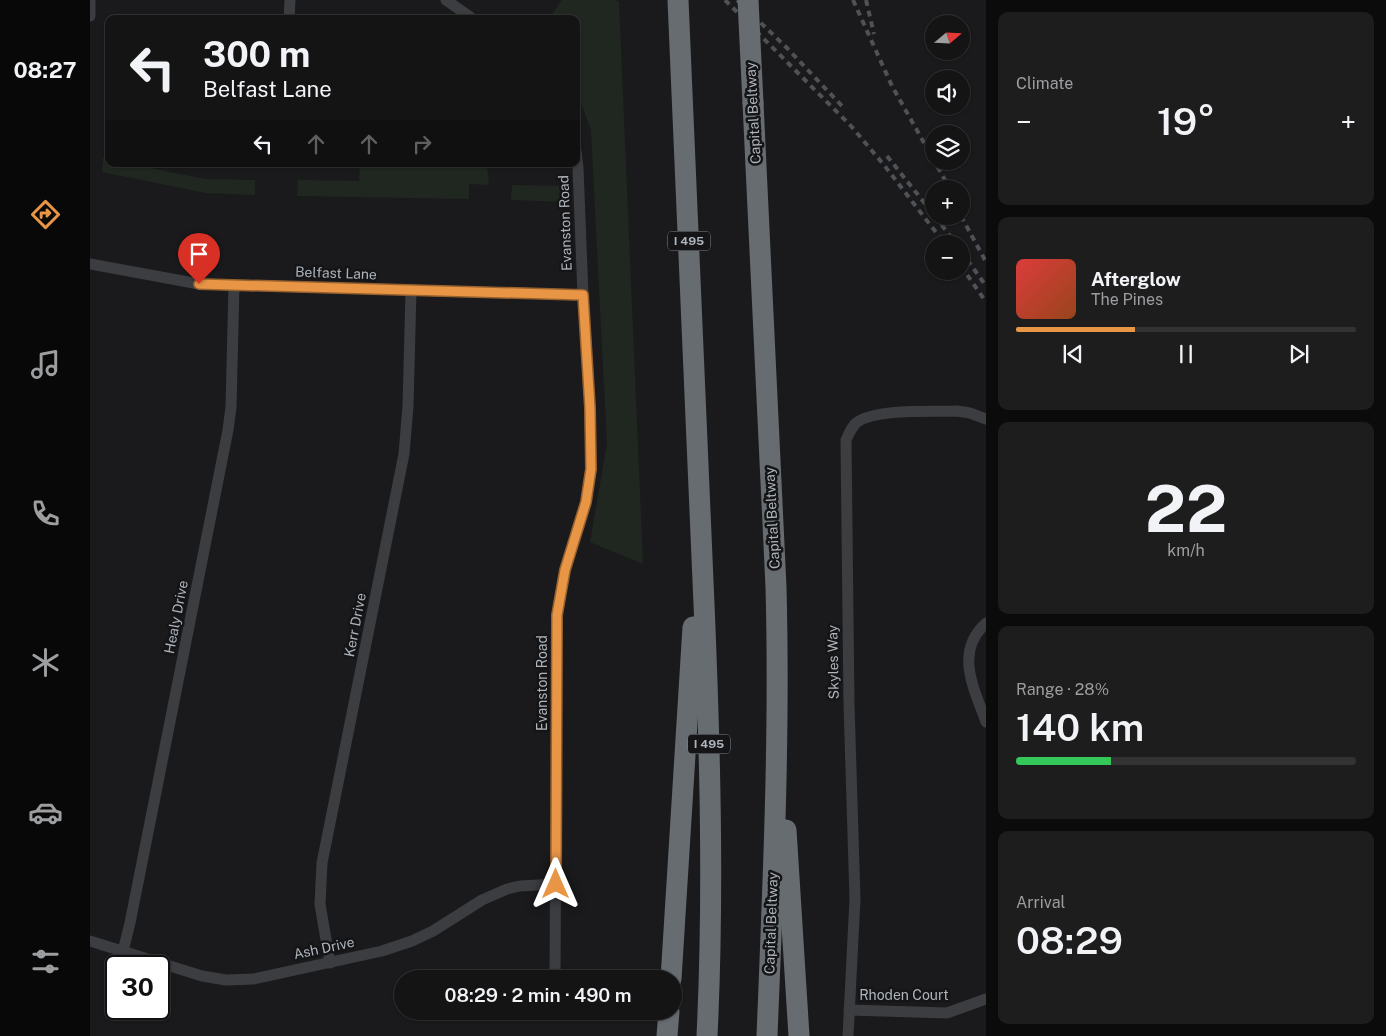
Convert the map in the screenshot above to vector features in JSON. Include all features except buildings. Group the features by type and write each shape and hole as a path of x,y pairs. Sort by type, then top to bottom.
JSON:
{"highway":[{"name":"I 495","path":"678,0 699,452 710,773 711,873 707,1036"},
{"name":"Capital Beltway","path":"748,0 778,662 767,1036"},
{"path":"672,970 693,618 699,452"},
{"path":"778,662 780,740 799,1036"},
{"path":"667,1036 668,1020"}],"street":[{"path":"90,0 90,16"},
{"path":"289,15 290,0"},
{"path":"446,0 467,15"},
{"name":"Evanston Road","path":"555,970 557,615 565,570 586,502 591,469 590,408 578,167"},
{"name":"Belfast Lane","path":"90,264 199,284 583,295"},
{"name":"Healy Drive","path":"123,951 228,430 231,407 234,285"},
{"name":"Kerr Drive","path":"330,962 320,904 322,862 404,454 408,406 412,291"},
{"name":"Skyles Way","path":"848,1036 855,899 849,704 846,440 856,423 873,415 957,411 970,413 986,419"},
{"path":"986,623 972,640 969,659 972,681 986,722"},
{"name":"Ash Drive","path":"90,941 202,976 226,980 254,979 382,951 412,941 453,920 490,896 507,889 520,886 556,884"},
{"name":"Rhoden Court","path":"849,1010 948,1013 986,999"}],"shaded area":[{"path":"562,0 615,0 619,2 643,564 590,542 607,444 591,130 580,101 580,15 552,15"},
{"path":"103,158 105,158 105,167 146,167 205,179 255,180 255,195 206,193 102,172"},
{"path":"360,167 487,167 489,185 469,184 469,199 297,196 298,180 359,181"},
{"path":"512,185 563,186 564,202 511,200"}],"railway":[{"path":"725,0 851,126 938,235"},
{"path":"737,0 787,48 842,106"},
{"path":"853,0 892,86 945,180"},
{"path":"866,0 874,34"},
{"path":"887,156 925,204"},
{"path":"942,225 949,235"},
{"path":"966,225 986,262"},
{"path":"970,264 986,286"},
{"path":"970,279 986,302"}],"route":[{"path":"199,284 583,295 590,408 591,469 586,502 565,570 557,615 556,884"}]}
